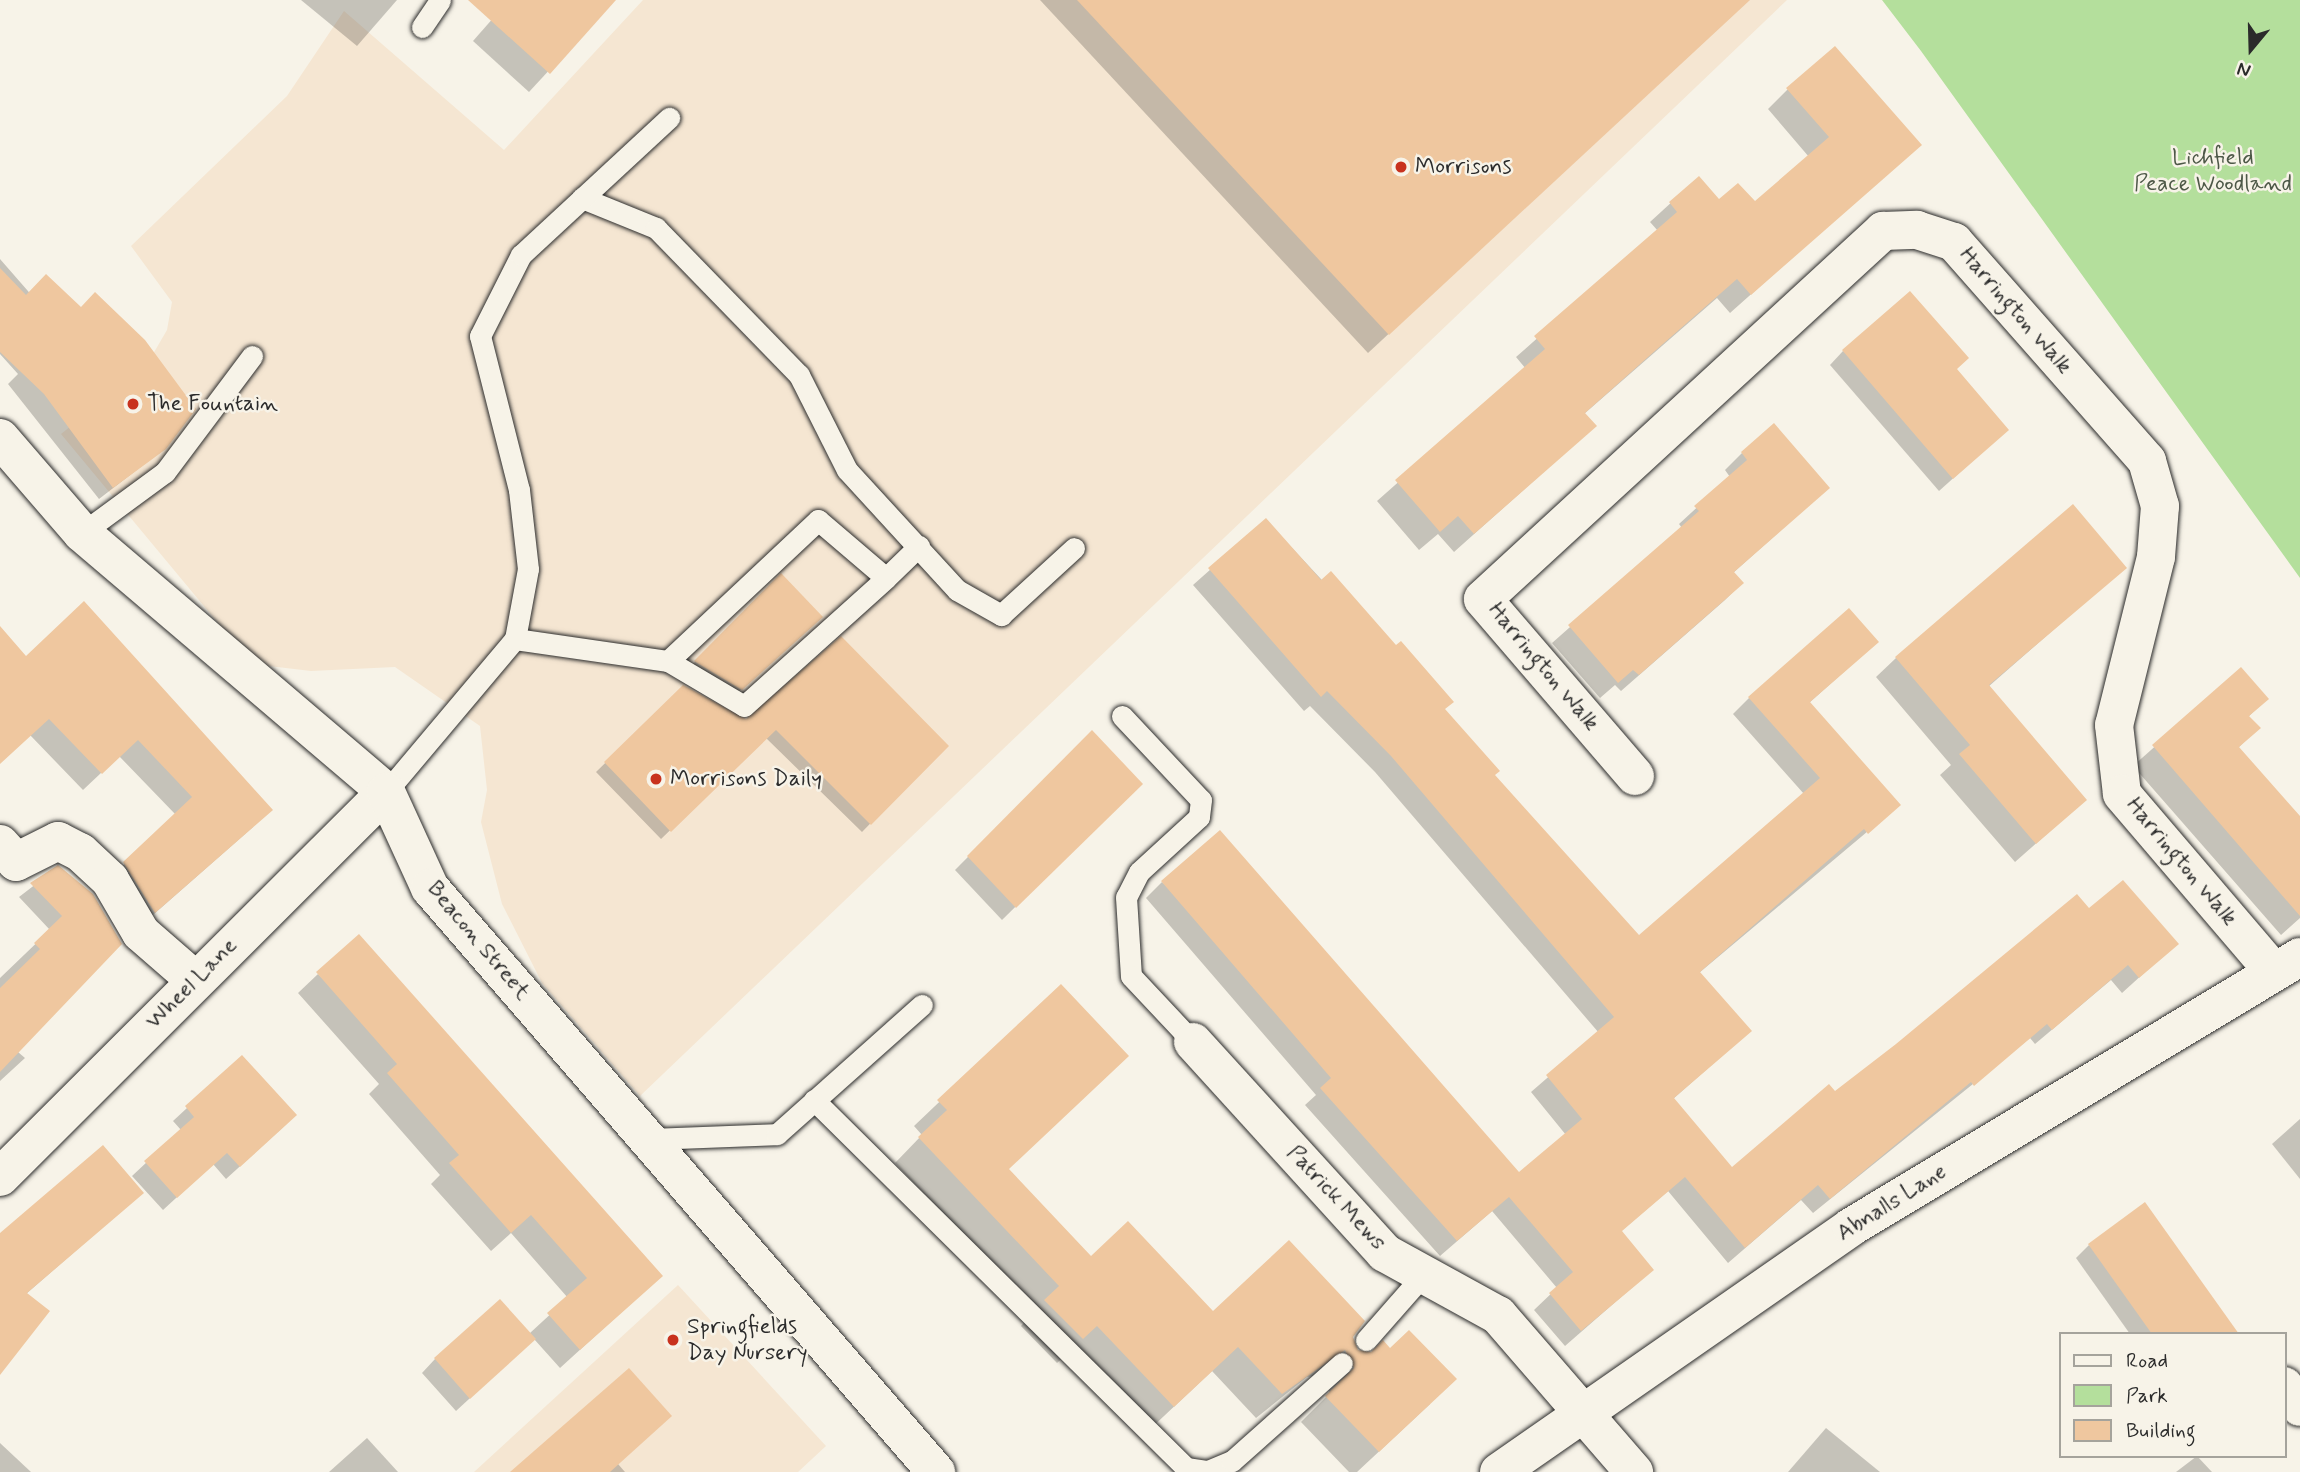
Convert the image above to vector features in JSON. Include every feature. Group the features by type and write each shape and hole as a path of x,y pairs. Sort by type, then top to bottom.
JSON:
{"street":[{"name":"Harrington Walk","path":"1635,776 1483,599 1883,231 1917,230 1954,242 2147,461 2160,506 2156,557 2114,725 2122,794 2287,964"},
{"name":"Beacon Street","path":"0,438 82,533 386,792 430,888 936,1472"},
{"name":"Wheel Lane","path":"0,1177 386,792"},
{"path":"0,844 16,862 58,841 80,852 110,880 141,933 195,980"},
{"name":"Abnalls Lane","path":"1499,1472 1586,1417 1851,1227 2287,964"},
{"name":"Patrick Mews","path":"1193,1042 1385,1253 1498,1315 1634,1472"},
{"path":"2286,1389 2300,1407"}],"lane":[{"path":"422,27 440,0"},
{"path":"386,792 515,639 528,569 519,490 480,336 521,255 669,118"},
{"path":"582,198 664,236 799,375 847,470 957,590 1001,615 1074,548"},
{"path":"82,533 165,472 252,356"},
{"path":"668,661 818,520 886,578"},
{"path":"515,639 668,661 744,706 919,546"},
{"path":"1122,716 1201,800 1199,817 1139,872 1126,897 1131,976 1193,1042"},
{"path":"648,1139 777,1134 922,1004"},
{"path":"814,1100 1186,1468 1208,1471 1232,1461 1342,1363"},
{"path":"1366,1340 1424,1274"}],"shaded area":[{"path":"643,0 1787,0 640,1096 542,983 502,904 481,822 487,790 480,726 395,667 311,671 252,664 61,434 146,366 167,330 172,302 131,246 287,96 344,11 504,150"},
{"name":"Springfields Day Nursery","path":"678,1285 826,1446 798,1472 474,1472"}],"green space":[{"name":"Lichfield Peace Woodland","path":"1882,0 2300,0 2300,578 1921,51"}],"building":[{"path":"468,0 616,0 550,74"},
{"name":"Morrisons","path":"1077,0 1750,0 1389,335"},
{"path":"1835,46 1922,145 1751,295 1737,279 1585,413 1597,426 1474,534 1458,516 1440,532 1395,480 1545,349 1534,336 1677,212 1669,202 1699,176 1719,199 1738,183 1755,201 1829,137 1786,88"},
{"path":"0,268 26,295 46,274 81,307 95,292 145,340 196,409 166,449 113,488 44,394 0,352"},
{"path":"1910,291 1969,358 1957,369 2009,430 1953,479 1842,350"},
{"path":"1774,423 1830,488 1734,572 1744,583 1639,675 1633,670 1618,683 1568,625 1699,511 1694,506 1747,460 1741,452"},
{"path":"2073,504 2127,568 1989,685 2087,800 2036,844 1959,754 1970,745 1895,657"},
{"path":"1266,518 1321,580 1331,571 1396,645 1401,641 1454,702 1445,709 1500,771 1495,775 1639,935 1820,778 1748,697 1849,608 1879,642 1810,702 1901,805 1868,834 1864,829 1700,972 1752,1031 1674,1098 1732,1167 1829,1084 1835,1091 1896,1044 2077,894 2089,908 2123,880 2179,944 2139,978 2128,965 2052,1030 2047,1024 1974,1086 1971,1082 1830,1199 1818,1185 1745,1248 1685,1177 1622,1231 1654,1270 1581,1331 1549,1293 1573,1272 1509,1197 1457,1241 1320,1088 1331,1078 1161,881 1220,830 1519,1172 1582,1119 1546,1075 1614,1017 1391,756 1327,691 1321,697 1208,568"},
{"path":"781,573 823,617 742,690 694,661"},
{"path":"84,601 273,810 155,913 123,862 192,797 138,740 102,774 49,719 0,764 0,626 26,656"},
{"path":"841,636 949,746 871,825 776,730 671,832 604,762 683,685 746,719"},
{"path":"2241,667 2269,699 2249,716 2261,728 2239,747 2300,816 2300,916 2152,745"},
{"path":"1092,730 1143,784 1016,908 967,856"},
{"path":"58,865 93,894 122,944 0,1072 0,988 40,949 34,943 62,916 30,883"},
{"path":"359,934 663,1276 580,1350 547,1313 587,1278 531,1215 511,1233 449,1163 459,1155 387,1073 397,1064 316,972"},
{"path":"1061,984 1129,1056 1009,1169 1091,1256 1128,1221 1213,1311 1289,1240 1365,1321 1353,1337 1358,1350 1371,1352 1383,1340 1390,1348 1409,1330 1457,1379 1379,1452 1325,1396 1354,1368 1345,1350 1282,1394 1238,1347 1174,1407 1097,1326 1083,1339 1044,1300 1059,1286 918,1137 947,1110 937,1100"},
{"path":"242,1055 297,1115 240,1167 227,1153 177,1198 144,1161 194,1117 185,1106"},
{"path":"103,1145 144,1193 27,1293 50,1311 0,1375 0,1233"},
{"path":"2145,1202 2238,1332 2151,1332 2088,1244"},
{"path":"500,1299 536,1339 470,1399 434,1358"},
{"path":"629,1368 672,1416 610,1472 510,1472"}],"place":[{"name":"Morrisons","path":"1401,167"},
{"name":"The Fountain","path":"133,404"},
{"name":"Morrisons Daily","path":"656,779"},
{"name":"Springfields Day Nursery","path":"673,1340"}]}
